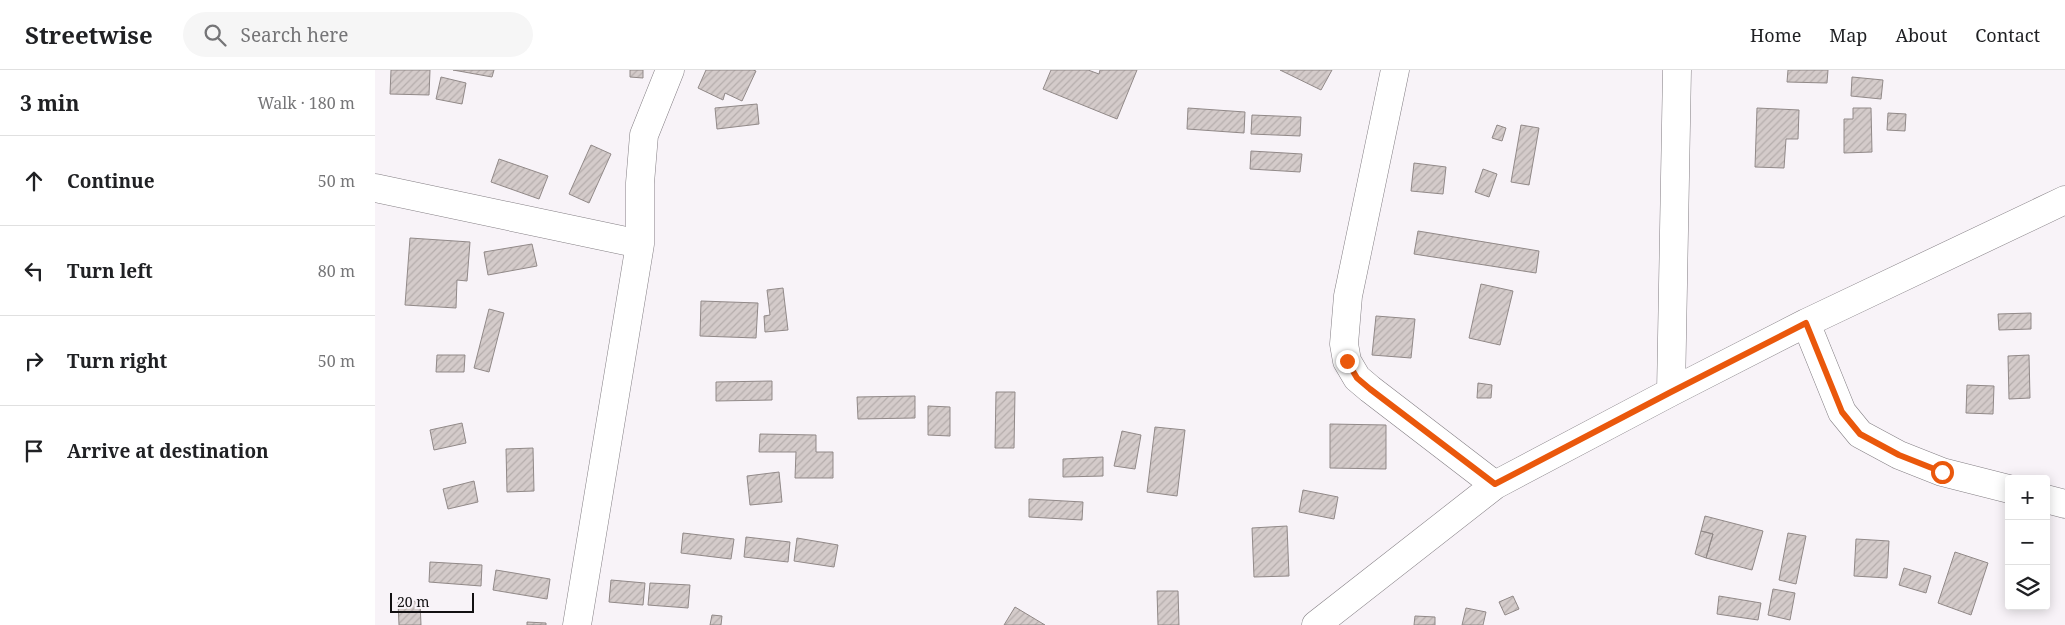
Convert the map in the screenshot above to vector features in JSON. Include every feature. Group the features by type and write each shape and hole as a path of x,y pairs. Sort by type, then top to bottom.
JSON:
{"street":[{"path":"577,625 640,244 640,183 644,135 669,70"},
{"path":"1671,392 1677,70"},
{"path":"1386,73 1348,296 1344,344 1347,361 1357,378 1363,383 1495,484"},
{"path":"375,188 640,244"},
{"path":"1316,625 1495,484 1806,323 2065,200"},
{"path":"1806,323 1842,412 1860,434 1899,455 1942,472 2005,488"},
{"path":"2050,500 2065,504"}],"building":[{"path":"391,70 430,70 429,95 390,94"},
{"path":"453,70 494,70 492,77"},
{"path":"630,70 643,70 643,78 630,77"},
{"path":"706,70 756,71 742,101 725,93 723,100 698,88"},
{"path":"1051,70 1088,70 1099,74 1100,70 1137,70 1117,119 1043,89"},
{"path":"1280,70 1332,70 1321,90"},
{"path":"1788,70 1828,70 1827,83 1787,82"},
{"path":"441,77 466,83 462,104 436,99"},
{"path":"1852,77 1883,80 1881,99 1851,96"},
{"path":"757,104 759,124 717,129 715,108"},
{"path":"1188,108 1245,112 1244,133 1187,129"},
{"path":"1757,108 1799,110 1798,139 1786,139 1784,168 1755,167"},
{"path":"1853,108 1871,108 1872,152 1844,153 1844,119 1853,119"},
{"path":"1888,113 1906,114 1905,131 1887,130"},
{"path":"1252,115 1301,117 1300,136 1251,134"},
{"path":"1497,125 1506,128 1502,141 1492,138"},
{"path":"1521,125 1539,128 1529,185 1511,182"},
{"path":"591,145 611,154 589,203 569,194"},
{"path":"1251,151 1302,154 1300,172 1250,169"},
{"path":"499,159 548,176 539,199 491,182"},
{"path":"1414,163 1446,167 1443,194 1411,191"},
{"path":"1483,169 1497,174 1489,197 1475,192"},
{"path":"1418,231 1539,251 1536,273 1414,254"},
{"path":"410,238 470,242 467,281 457,280 456,308 405,305"},
{"path":"532,244 537,266 488,275 484,252"},
{"path":"1481,284 1513,291 1500,345 1469,338"},
{"path":"783,288 788,330 765,332 764,316 770,315 767,290"},
{"path":"701,301 758,303 756,338 700,336"},
{"path":"489,309 504,313 489,372 474,368"},
{"path":"2031,313 2031,329 1999,330 1998,314"},
{"path":"1376,316 1415,319 1411,358 1372,355"},
{"path":"437,355 465,355 464,372 436,372"},
{"path":"2029,355 2030,398 2009,399 2008,356"},
{"path":"772,381 772,400 716,401 716,382"},
{"path":"1478,383 1492,385 1491,398 1477,398"},
{"path":"1967,385 1994,386 1993,414 1966,413"},
{"path":"996,392 1015,392 1014,448 995,448"},
{"path":"915,396 915,418 858,419 857,397"},
{"path":"928,406 950,407 950,436 928,435"},
{"path":"462,423 466,443 434,450 430,430"},
{"path":"1330,424 1386,425 1386,469 1330,468"},
{"path":"1155,427 1185,430 1177,496 1147,492"},
{"path":"1122,431 1141,435 1135,469 1114,466"},
{"path":"760,434 816,435 816,452 833,452 833,478 795,478 796,452 759,452"},
{"path":"533,448 534,491 507,492 506,449"},
{"path":"1103,457 1103,476 1063,477 1063,459"},
{"path":"779,472 782,502 750,505 747,476"},
{"path":"474,481 478,502 448,509 443,489"},
{"path":"1303,490 1338,497 1334,519 1299,512"},
{"path":"1029,499 1083,502 1082,520 1029,517"},
{"path":"1705,516 1763,531 1752,570 1706,558 1713,534 1701,531"},
{"path":"1287,526 1289,576 1254,577 1252,528"},
{"path":"1701,531 1713,534 1706,558 1695,554"},
{"path":"683,533 734,539 731,559 681,553"},
{"path":"1788,533 1806,536 1796,584 1779,580"},
{"path":"746,537 790,542 788,562 744,557"},
{"path":"797,538 838,545 834,567 794,561"},
{"path":"1856,539 1889,541 1887,578 1854,576"},
{"path":"1955,552 1988,563 1971,615 1938,603"},
{"path":"430,562 482,565 481,586 429,582"},
{"path":"1904,568 1931,576 1926,593 1899,585"},
{"path":"496,570 550,579 547,599 493,590"},
{"path":"611,580 645,583 643,605 609,602"},
{"path":"650,583 690,585 688,608 648,605"},
{"path":"1773,589 1795,593 1790,620 1768,615"},
{"path":"1157,591 1178,591 1179,625 1158,625"},
{"path":"1513,596 1519,609 1505,615 1499,602"},
{"path":"1719,596 1761,603 1758,620 1717,614"},
{"path":"420,601 421,625 399,625 398,602"},
{"path":"1015,607 1045,625 1004,625"},
{"path":"1466,608 1486,612 1483,625 1462,625"},
{"path":"712,615 722,616 721,625 710,625"},
{"path":"1415,616 1435,617 1435,625 1414,625"},
{"path":"527,622 546,623 546,625 527,625"}],"route":[{"path":"1347,361 1357,378 1370,389 1495,484 1806,323 1842,412 1860,434 1899,455 1942,472"}]}
